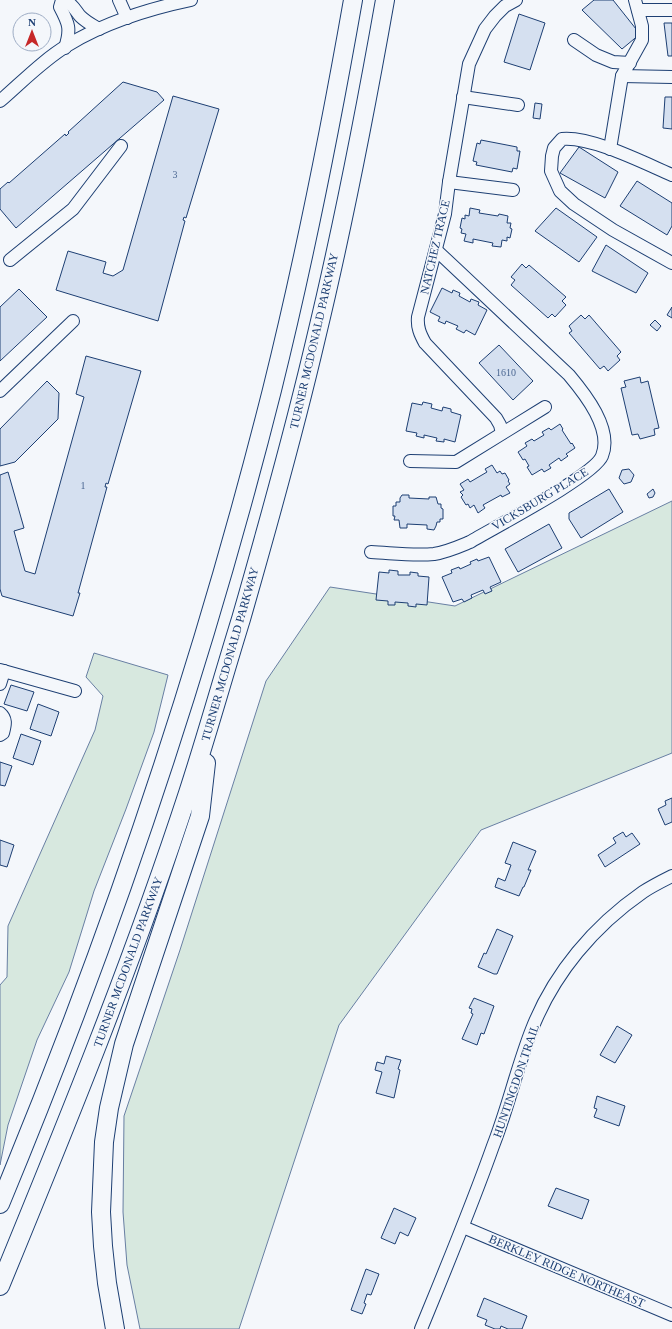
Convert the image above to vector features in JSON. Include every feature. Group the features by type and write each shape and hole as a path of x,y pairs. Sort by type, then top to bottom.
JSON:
{"highway":[{"path":"0,1204 62,1050 120,893 158,783 211,614 262,430 284,336 324,157 353,0"},
{"name":"TURNER MCDONALD PARKWAY","path":"0,1286 111,1012 167,854 211,720 272,510 316,336 354,163 385,0"},
{"path":"115,1329 107,1276 101,1212 104,1142 109,1108 124,1044 200,816 211,720"}],"street":[{"path":"62,0 60,8 69,23 69,36 65,48"},
{"path":"49,8 62,0 70,2 88,24 99,29"},
{"path":"119,0 127,18"},
{"path":"0,101 33,72 65,48 99,29 127,18 171,4 191,0"},
{"name":"NATCHEZ TRACE","path":"502,433 496,418 426,343 419,333 418,317 445,214 469,64 485,29 505,6 516,0"},
{"path":"610,149 622,76 630,63 635,50 642,40 642,26 636,5 672,10"},
{"path":"574,40 596,55 613,62 630,63"},
{"path":"622,76 672,77"},
{"path":"0,105 15,88"},
{"path":"463,97 518,105"},
{"path":"672,175 610,149 572,138 562,139 554,148 552,156 551,172 560,191 574,204 613,230 672,263"},
{"path":"10,260 73,209 121,146"},
{"path":"449,182 512,190"},
{"name":"VICKSBURG PLACE","path":"371,552 420,555 452,549 470,542 569,484 597,464 602,456 605,441 603,429 582,391 569,375 436,250"},
{"path":"0,391 73,321"},
{"path":"410,461 456,462 545,407"},
{"path":"0,684 2,670 75,691"},
{"path":"0,713 4,716 6,723 2,733 0,734"},
{"name":"HUNTINGDON TRAIL","path":"421,1329 463,1227 494,1144 514,1080 533,1027 554,985 575,954 600,927 621,908 645,891 672,876"},
{"name":"BERKLEY RIDGE NORTHEAST","path":"463,1227 672,1315"}],"shaded area":[{"path":"672,501 672,753 481,830 339,1025 239,1329 140,1329 127,1265 123,1212 124,1116 180,950 266,681 330,587 455,606"},
{"path":"94,653 168,675 154,732 94,891 69,972 37,1040 8,1125 0,1165 0,985 7,977 8,926 95,730 103,696 86,677"}],"building":[{"path":"594,0 613,0 640,34 622,49 582,10"},
{"path":"519,14 545,23 530,70 504,62"},
{"path":"664,23 672,23 672,56 668,56"},
{"path":"123,82 157,92 164,100 16,228 0,209 0,189 8,182 9,183 65,134 66,136 69,133 68,132"},
{"path":"173,96 219,109 186,218 184,217 183,220 185,221 158,321 56,290 68,251 106,262 103,273 113,276 123,270"},
{"path":"665,97 672,97 672,129 663,128"},
{"path":"535,103 542,104 540,119 533,118"},
{"path":"481,140 517,147 517,151 520,151 517,169 513,168 512,172 476,165 477,162 473,161 477,143 480,144"},
{"path":"579,147 618,172 605,198 560,173"},
{"path":"637,181 672,203 672,226 667,235 620,206"},
{"path":"470,208 480,210 479,213 508,216 507,223 511,223 510,228 512,229 510,238 507,237 507,241 502,240 501,247 492,246 493,243 473,239 473,243 464,241 466,234 461,233 462,229 460,228 462,218 465,219 465,215 469,216"},
{"path":"556,208 597,237 579,262 535,231"},
{"path":"606,245 648,273 636,293 592,271"},
{"path":"522,264 526,268 529,265 566,297 562,301 566,305 555,317 552,314 548,318 511,285 515,280 511,277"},
{"path":"442,288 452,293 453,290 460,293 459,296 470,302 471,299 479,302 478,305 487,310 475,335 466,330 464,333 456,329 458,326 446,321 445,324 438,321 440,317 430,312"},
{"path":"19,289 47,317 0,361 0,307"},
{"path":"672,307 672,318 667,315"},
{"path":"581,315 585,319 589,315 621,352 617,356 620,360 608,371 604,366 600,369 569,333 572,331 569,326"},
{"path":"655,320 661,326 657,331 650,325"},
{"path":"499,345 533,381 513,400 479,363"},
{"path":"86,356 141,371 108,484 106,483 105,487 107,487 73,616 2,596 0,589 0,475 8,472 24,528 14,531 25,571 35,574 84,397 76,394"},
{"path":"640,377 641,383 648,381 659,428 654,429 655,435 640,439 638,434 632,435 621,388 626,387 624,381"},
{"path":"47,381 59,393 58,419 15,462 0,466 0,429"},
{"path":"423,402 432,404 431,408 442,411 443,407 451,409 451,412 461,415 455,442 444,439 444,442 436,441 437,438 424,435 424,438 416,436 417,433 406,431 412,403 422,405"},
{"path":"560,424 563,429 562,430 575,448 566,454 568,456 561,461 559,458 549,465 551,468 544,472 542,469 532,475 527,467 529,466 525,459 523,460 518,452 527,446 525,443 532,439 534,441 544,435 542,432 549,428 551,430"},
{"path":"492,465 497,473 500,471 502,474 505,473 510,484 506,487 510,493 502,497 501,495 483,505 485,508 478,513 474,505 470,508 461,497 463,495 460,492 464,490 460,484 468,479 470,482 487,472 485,469"},
{"path":"629,469 634,475 631,482 624,484 619,478 622,470"},
{"path":"609,489 623,512 581,538 569,519 569,513"},
{"path":"653,489 655,493 653,497 649,498 647,494"},
{"path":"402,495 409,495 409,498 429,499 429,497 436,497 438,504 441,504 441,508 443,509 443,519 440,519 440,522 437,522 434,530 427,529 427,525 407,524 407,528 400,528 399,520 394,520 395,516 393,516 393,506 396,506 396,502 400,502"},
{"path":"549,524 562,548 518,572 505,549"},
{"path":"489,557 501,582 490,587 492,591 485,594 483,590 471,595 472,598 464,602 462,599 453,602 442,577 452,573 451,570 459,567 460,569 471,564 470,562 477,559 478,561"},
{"path":"389,570 398,571 398,575 410,575 410,572 418,573 418,576 429,577 427,605 416,604 416,607 408,606 408,603 395,602 395,605 388,605 388,601 376,600 379,572 389,573"},
{"path":"11,685 34,692 27,711 4,704"},
{"path":"38,704 59,712 51,736 30,729"},
{"path":"21,734 41,741 33,765 13,758"},
{"path":"0,762 12,766 5,786 0,785"},
{"path":"672,798 672,822 665,825 658,809 666,805 665,801"},
{"path":"623,832 626,837 632,833 640,844 605,867 598,855 616,843 613,838"},
{"path":"0,840 14,845 7,867 0,865"},
{"path":"513,842 536,851 528,870 531,870 519,896 495,887 498,878 505,881 511,865 505,863"},
{"path":"497,929 513,936 497,974 494,974 478,967 484,953 486,954"},
{"path":"474,998 494,1006 484,1034 481,1033 477,1045 462,1039 473,1014 471,1013 472,1009 469,1008"},
{"path":"617,1026 632,1035 615,1063 600,1055"},
{"path":"386,1056 401,1060 398,1069 400,1070 394,1098 376,1093 382,1072 375,1070 377,1062 384,1064"},
{"path":"597,1096 625,1106 619,1126 594,1117 597,1109 594,1108"},
{"path":"556,1188 589,1200 582,1219 548,1206"},
{"path":"394,1208 416,1218 408,1236 400,1232 395,1244 381,1238"},
{"path":"366,1269 379,1274 371,1295 367,1294 364,1303 366,1304 362,1314 351,1310"},
{"path":"484,1298 527,1316 522,1329 508,1329 501,1326 500,1329 495,1329 485,1325 487,1320 477,1316"}]}
